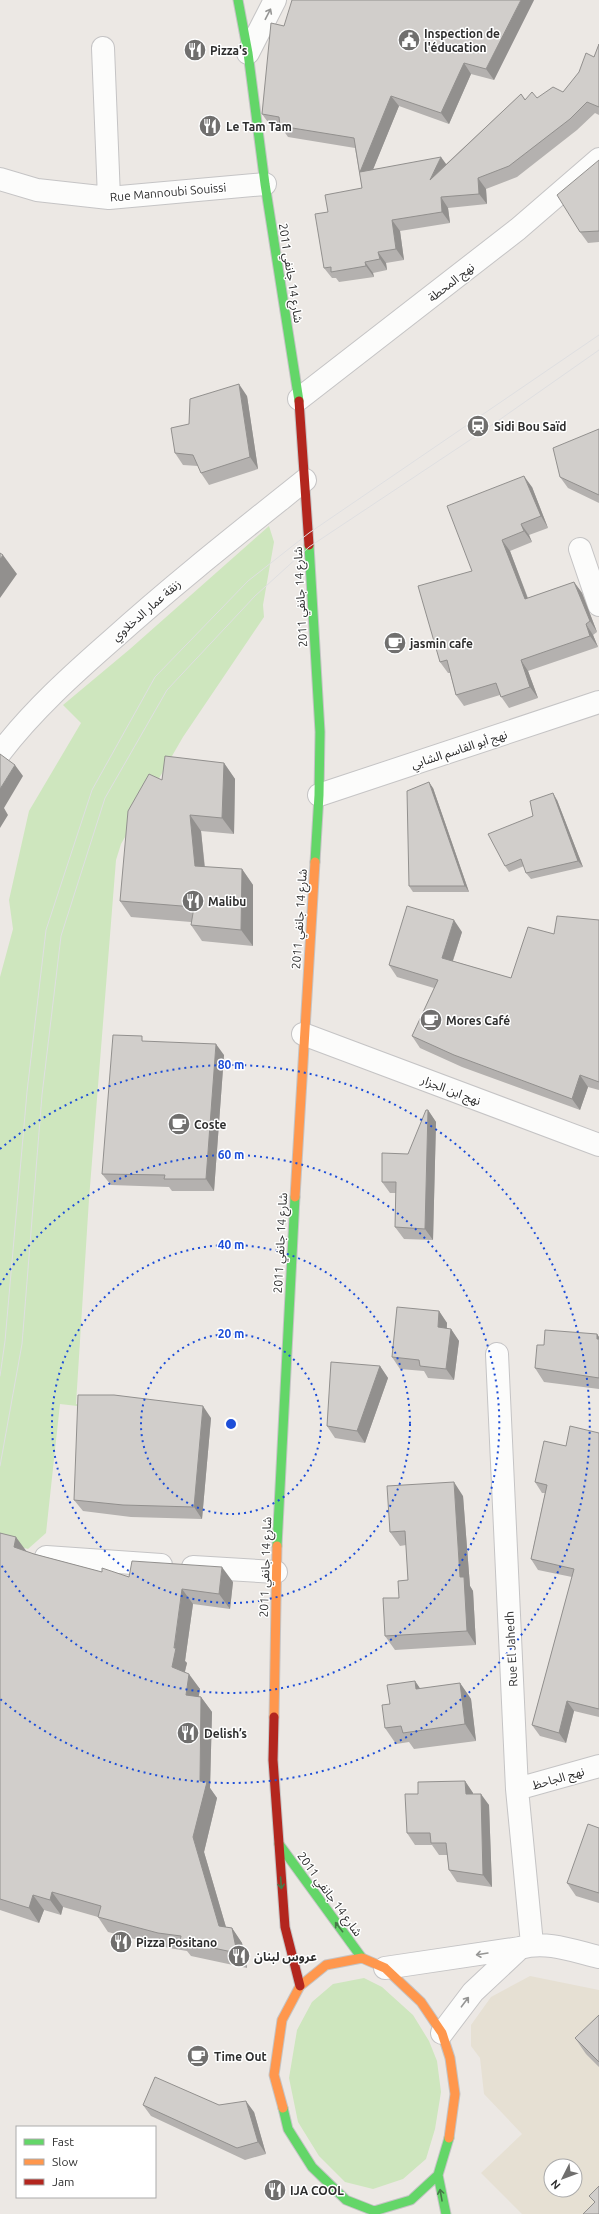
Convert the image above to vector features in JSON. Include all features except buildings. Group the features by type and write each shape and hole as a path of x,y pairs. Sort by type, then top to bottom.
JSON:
{"main road":[{"name":"شارع 14 جانفي 2011","path":"238,0 248,53 265,184 298,399 305,480 320,732 319,795 303,1034 276,1572 273,1760 285,1927 300,1986"},
{"name":"شارع 14 جانفي 2011","path":"279,1844 362,1958"},
{"path":"438,2175 410,2200 379,2212 346,2200 312,2167 288,2129 274,2075 282,2020 300,1986 326,1965 362,1958 385,1968 421,2002 442,2033 450,2058 455,2094 449,2139 438,2175 446,2214"}],"street":[{"path":"248,53 275,0"},
{"path":"103,48 109,198"},
{"name":"نهج المحطة","path":"298,399 518,230 599,159"},
{"name":"Rue Mannoubi Souissi","path":"0,179 37,190 109,198 265,184"},
{"name":"زنقة عمار الدخلاوي","path":"0,753 13,736 77,671 161,596 305,480"},
{"path":"580,549 599,605"},
{"name":"نهج أبو القاسم الشابي","path":"319,795 599,702"},
{"name":"نهج ابن الجزار","path":"303,1034 599,1145"},
{"name":"Rue El Jahedh","path":"497,1354 517,1789 526,1946"},
{"path":"46,1557 276,1572"},
{"name":"نهج الجاحظ","path":"517,1789 599,1766"},
{"path":"385,1968 526,1946 548,1945 599,1957"},
{"path":"442,2033 473,1992 526,1946"}],"shaded area":[{"path":"530,1976 599,1990 599,2214 522,2214 481,2173 522,2134 484,2094 480,2058 471,2046 471,2025 491,1997"}],"green space":[{"path":"269,526 274,542 263,605 264,617 183,737 121,844 116,860 89,1199 76,1404 86,1407 60,1404 46,1533 28,1549 0,1541 0,977 13,929 9,900 29,811 81,723 63,705 130,649"},
{"path":"364,1978 382,1987 413,2015 429,2041 437,2061 441,2092 435,2129 426,2159 403,2179 373,2189 345,2182 319,2156 298,2122 289,2078 297,2030 312,2002 333,1984"}],"tram line":[{"path":"0,1376 5,1341 27,1092 46,930 92,790 155,677 248,581 309,533 599,335"},
{"path":"0,1466 22,1344 42,1095 61,936 105,798 167,690 255,596 309,547 482,432 599,350"}],"traffic: fast":[{"path":"238,0 248,53 265,184 299,401"},
{"path":"309,545 320,732 319,795 315,862"},
{"path":"277,1546 295,1197"},
{"path":"279,1844 362,1958"},
{"path":"283,2108 288,2129 312,2167 346,2200 374,2211 411,2200 438,2175 449,2138"},
{"path":"438,2175 446,2214"}],"traffic: slow":[{"path":"295,1197 315,862"},
{"path":"274,1717 277,1546"},
{"path":"362,1958 385,1968 421,2002 442,2033 450,2058 455,2094 449,2138"},
{"path":"283,2108 274,2075 282,2020 300,1986 326,1965 362,1958"}],"traffic: jam":[{"path":"299,401 309,545"},
{"path":"274,1717 273,1760 285,1927 300,1986"}],"place":[{"name":"Inspection de l'éducation","path":"409,40"},
{"name":"Pizza's","path":"195,50"},
{"name":"Le Tam Tam","path":"210,126"},
{"name":"Sidi Bou Saïd","path":"478,426"},
{"name":"jasmin cafe","path":"395,643"},
{"name":"Malibu","path":"193,901"},
{"name":"Mores Café","path":"431,1020"},
{"name":"Coste","path":"179,1124"},
{"name":"Delish’s","path":"188,1733"},
{"name":"Pizza Positano","path":"121,1942"},
{"name":"عروس لبنان","path":"239,1956"},
{"name":"Time Out","path":"198,2056"},
{"name":"IJA COOL","path":"275,2190"}]}
